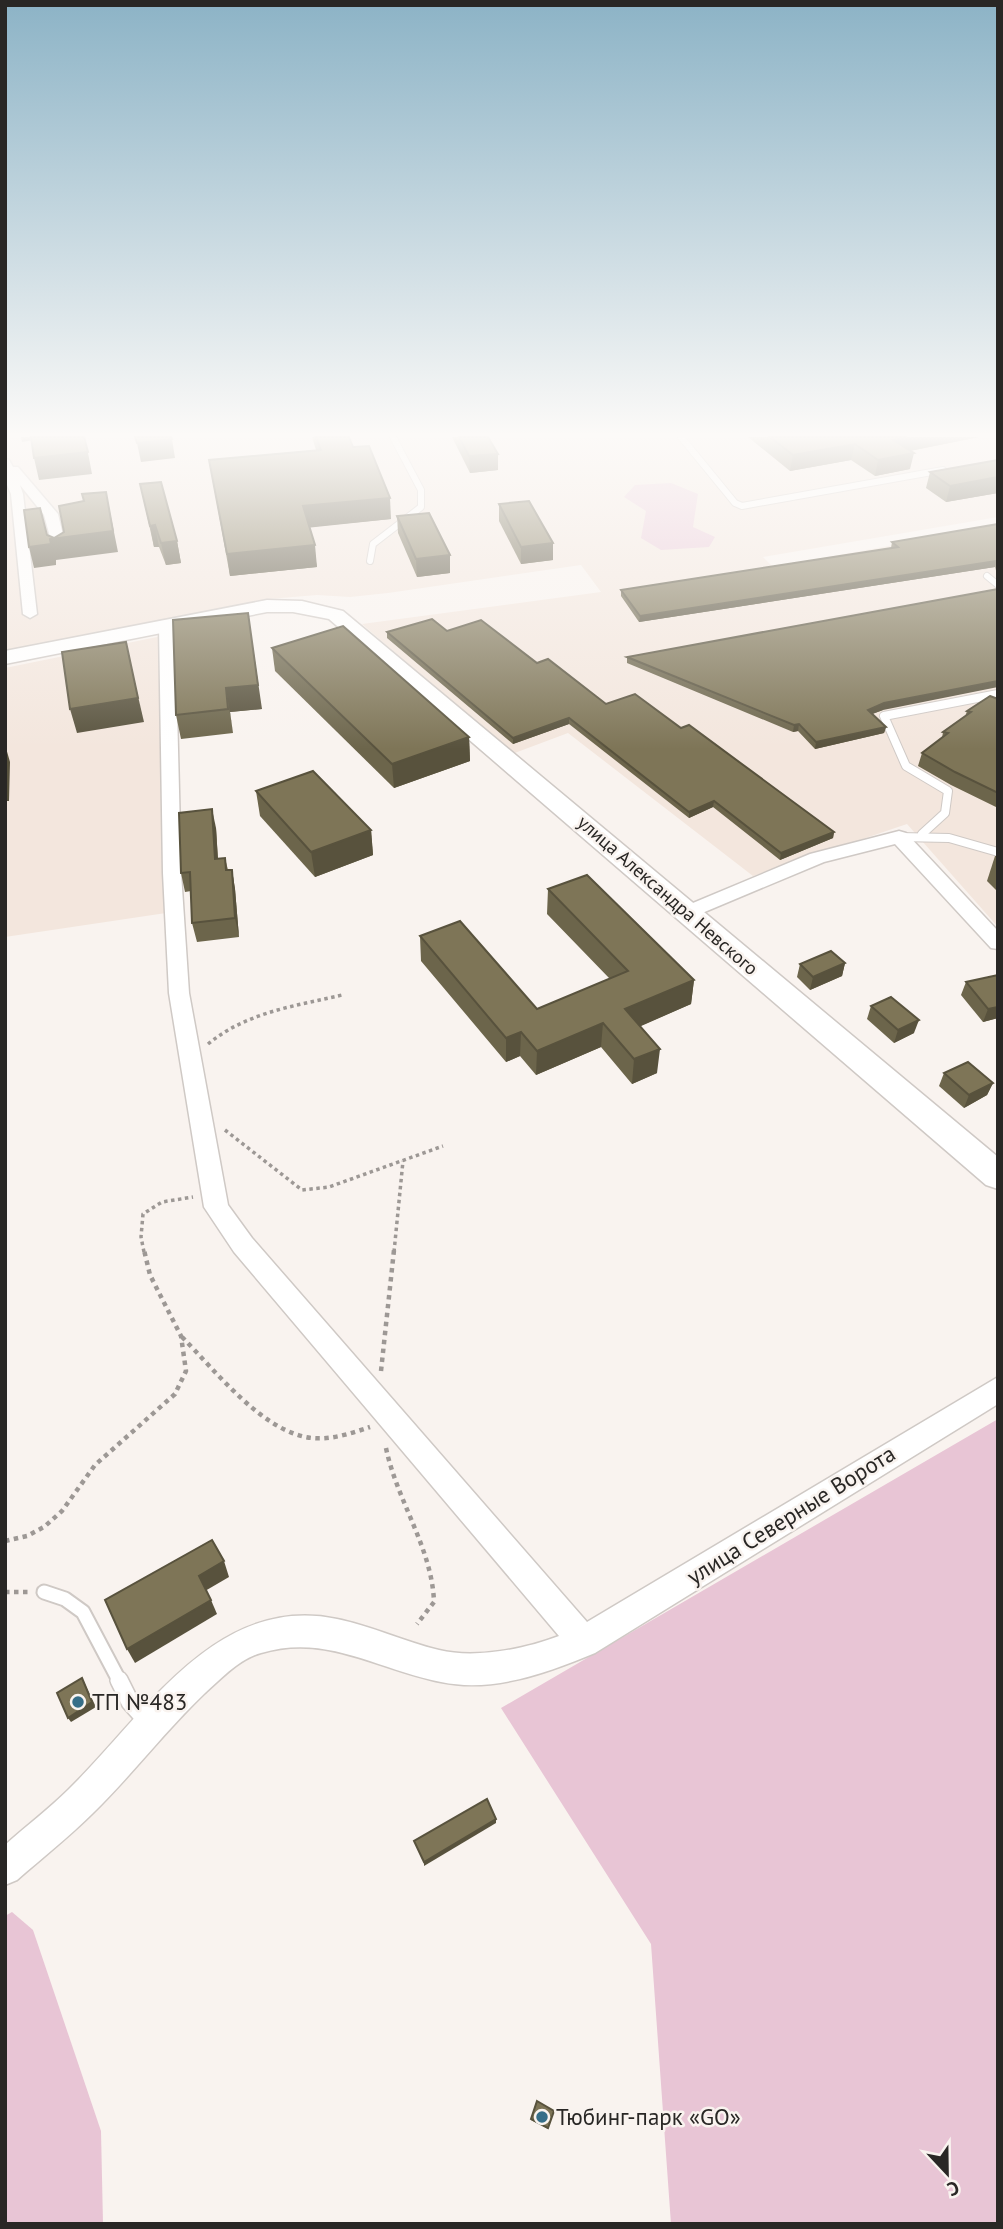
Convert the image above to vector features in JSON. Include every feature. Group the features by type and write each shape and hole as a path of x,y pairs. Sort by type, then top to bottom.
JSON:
{"street":[{"path":"22,541 30,614"},
{"path":"57,541 60,552"},
{"name":"улица Александра Невского","path":"167,626 276,605 315,608 336,615 998,1176"},
{"path":"5,658 167,626 172,873 179,993 216,1206 243,1245 584,1643"},
{"path":"688,912 817,858 899,837 998,943"},
{"name":"улица Северные Ворота","path":"5,1868 81,1801 151,1725 218,1660 253,1639 289,1632 336,1634 442,1667 488,1668 534,1661 584,1643 998,1389"}],"lane":[{"path":"370,561 373,544 377,541"},
{"path":"987,576 998,585"},
{"path":"922,834 946,813 948,791 906,766 884,716 998,694"},
{"path":"899,837 922,834 969,840 998,852"},
{"path":"44,1592 65,1599 83,1612 130,1702 151,1725"}],"path":[{"path":"192,1069 206,1046 221,1031 247,1019 342,995"},
{"path":"199,1107 234,1139 302,1190 329,1187 443,1146"},
{"path":"214,1193 162,1202 144,1214 141,1237 150,1275 181,1336 269,1422 303,1437 341,1436 382,1423"},
{"path":"5,1541 27,1536 44,1527 62,1511 95,1465 175,1394 186,1371 181,1336"},
{"path":"5,1592 44,1592"}],"shaded area":[{"path":"5,541 857,541 763,557 773,567 916,541 998,541 998,927 907,824 753,876 568,733 512,754 362,624 601,592 581,565 388,593 269,599 5,653"},
{"path":"646,541 713,541 709,547 661,550"},
{"path":"162,636 166,913 5,937 5,668"},
{"path":"998,1419 998,2224 671,2224 651,1944 501,1708"},
{"path":"12,1912 33,1930 101,2131 103,2224 5,2224 5,1916"}],"building":[{"path":"28,541 50,541 51,544 29,547"},
{"path":"225,541 314,541 315,545 227,554"},
{"path":"408,541 443,541 450,555 416,559"},
{"path":"518,541 553,543 521,547"},
{"path":"998,541 998,566 997,561 640,616 621,590 898,547 892,542"},
{"path":"998,589 998,681 884,703 868,710 886,727 816,742 799,724 794,725 627,657"},
{"path":"248,613 258,685 226,688 228,709 176,715 173,620"},
{"path":"432,619 447,631 481,620 537,663 548,659 606,704 635,694 681,728 689,725 834,832 781,853 714,801 689,812 569,718 513,738 387,632"},
{"path":"343,626 469,737 392,764 272,648"},
{"path":"126,642 138,698 70,709 62,652"},
{"path":"990,696 998,699 998,793 922,753 948,733 943,732 971,712 967,711"},
{"path":"313,771 371,830 311,852 256,791"},
{"path":"212,809 215,859 225,858 226,870 232,870 235,918 192,923 190,872 181,873 179,813"},
{"path":"587,875 694,980 625,1009 660,1049 634,1059 603,1023 537,1051 521,1032 506,1038 420,936 460,921 537,1009 628,971 548,889"},
{"path":"831,951 845,963 813,977 800,964"},
{"path":"998,975 998,1007 988,1009 966,982"},
{"path":"891,997 919,1020 898,1030 871,1006"},
{"path":"968,1062 993,1083 969,1095 944,1073"},
{"path":"212,1540 224,1561 199,1576 211,1600 127,1649 105,1600"},
{"name":"ТП №483","path":"82,1678 92,1702 68,1718 57,1693"},
{"path":"487,1799 496,1819 424,1862 414,1841"},
{"name":"Тюбинг-парк «GO»","path":"537,2101 554,2111 548,2128 531,2119"}],"place":[{"name":"ТП №483","path":"78,1702"},
{"name":"Тюбинг-парк «GO»","path":"542,2117"}]}
